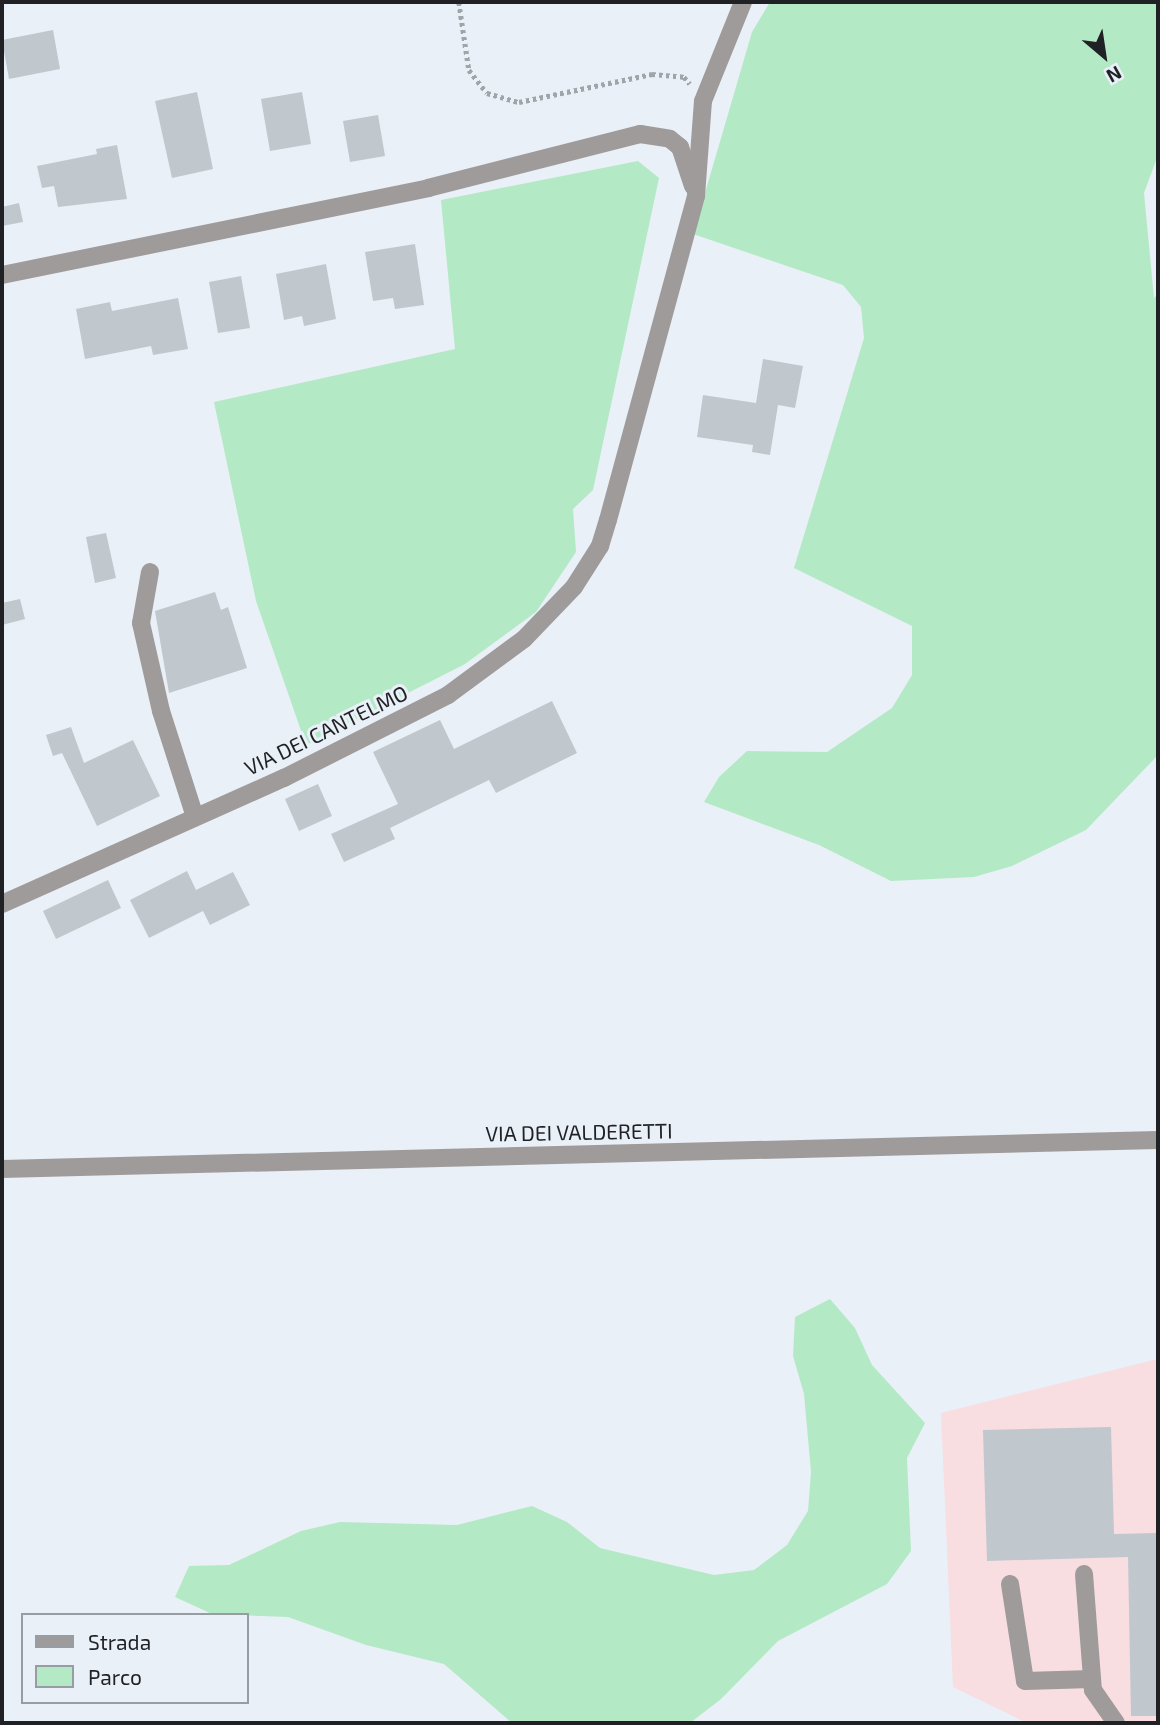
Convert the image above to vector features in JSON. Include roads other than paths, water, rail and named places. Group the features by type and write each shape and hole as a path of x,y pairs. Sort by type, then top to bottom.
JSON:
{"street":[{"name":"VIA DEI CANTELMO","path":"2,904 284,778 471,680 524,639 574,587 600,546 608,520 696,196 703,101 743,2"},
{"path":"2,275 428,188 640,134 670,139 680,147 696,196"},
{"path":"150,572 141,623 161,711 195,817"},
{"name":"VIA DEI VALDERETTI","path":"2,1169 1158,1140"},
{"path":"1084,1574 1093,1690 1116,1723"},
{"path":"1010,1584 1025,1681 1092,1679"}]}
